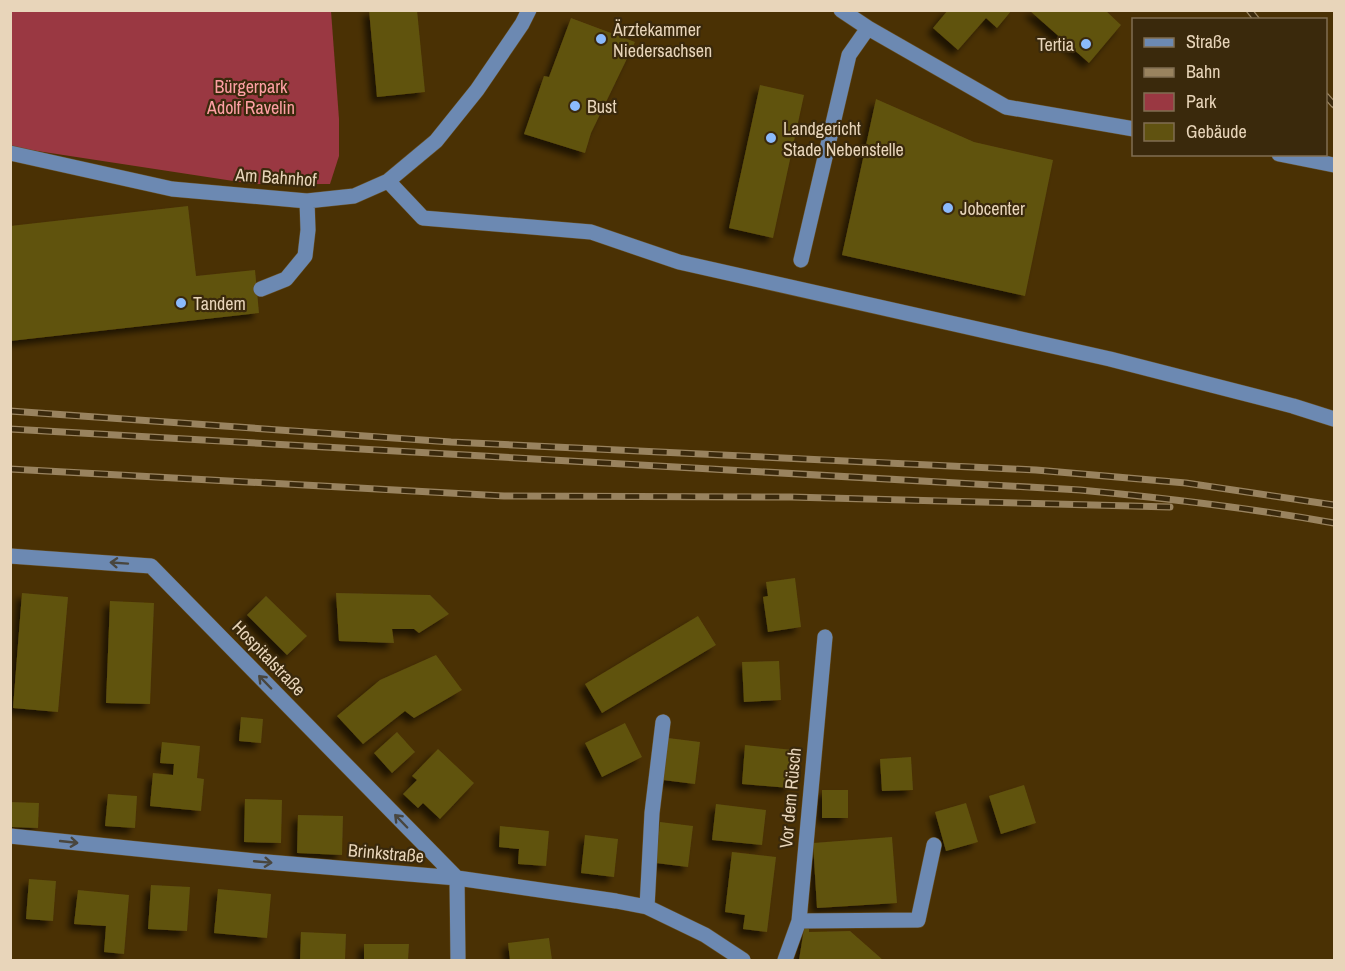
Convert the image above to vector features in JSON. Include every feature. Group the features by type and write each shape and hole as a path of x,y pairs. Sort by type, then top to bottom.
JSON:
{"street":[{"name":"Am Bahnhof","path":"10,153 172,189 307,201 354,196 388,181 436,141 477,90 529,10"},
{"path":"841,10 868,28 1006,106 1132,129"},
{"path":"801,261 849,55 868,28"},
{"path":"1289,156 1335,165"},
{"path":"388,181 423,218 591,232 679,262 1110,359 1335,419"},
{"path":"261,289 286,279 305,256 308,230 307,201"},
{"name":"Hospitalstraße","path":"10,556 152,566 457,878"},
{"name":"Vor dem Rüsch","path":"785,960 799,921 825,637"},
{"path":"647,907 652,813 663,722"},
{"name":"Brinkstraße","path":"10,836 243,860 457,878 616,901 647,907 705,935 743,960"},
{"path":"799,921 918,920 934,845"},
{"path":"457,878 458,960"}],"green space":[{"name":"Bürgerpark Adolf Ravelin","path":"10,11 331,11 339,119 339,156 330,184 253,184 11,147"}],"building":[{"path":"369,10 417,10 425,92 377,97"},
{"name":"Tertia","path":"948,10 1012,10 997,28 986,18 958,50 933,28"},
{"name":"Tertia","path":"1029,10 1105,10 1121,25 1089,63"},
{"path":"571,18 635,42 591,133 585,153 524,134 544,76 549,77"},
{"path":"760,85 804,95 773,238 729,228"},
{"name":"Jobcenter","path":"876,99 974,142 1053,160 1025,296 842,255"},
{"path":"188,206 196,276 255,270 259,313 10,341 10,226"},
{"path":"795,578 801,627 768,632 763,597 768,596 766,582"},
{"path":"22,593 68,597 58,712 13,708"},
{"path":"336,593 430,595 449,614 419,633 414,629 392,629 394,643 339,641"},
{"path":"266,596 307,636 287,655 247,615"},
{"path":"110,601 154,603 150,704 106,703"},
{"path":"698,616 716,645 602,713 585,684"},
{"path":"436,655 462,690 414,718 405,711 363,744 337,716 380,680"},
{"path":"779,661 781,700 744,702 742,662"},
{"path":"241,717 263,719 261,743 239,741"},
{"path":"625,723 642,757 602,777 585,743"},
{"path":"397,732 415,752 392,773 374,753"},
{"path":"668,738 700,742 695,784 663,780"},
{"path":"162,742 200,746 197,778 204,779 201,811 150,806 153,773 173,775 174,764 160,763"},
{"path":"745,745 793,750 790,788 742,784"},
{"path":"438,749 474,783 440,819 423,803 418,808 403,794 417,780 412,776"},
{"path":"911,757 913,790 882,791 880,759"},
{"path":"1024,785 1036,823 1001,834 989,796"},
{"path":"822,790 848,790 848,818 822,818"},
{"path":"108,794 137,796 135,828 105,826"},
{"path":"245,799 282,800 281,843 244,842"},
{"path":"10,802 39,803 38,828 10,827"},
{"path":"966,803 978,842 946,851 935,812"},
{"path":"716,804 766,810 762,845 712,840"},
{"path":"298,815 343,816 342,855 297,853"},
{"path":"660,822 693,826 688,867 656,863"},
{"path":"500,826 549,831 546,866 518,864 519,849 499,847"},
{"path":"585,835 618,839 614,877 581,873"},
{"path":"892,837 897,903 817,908 813,843"},
{"path":"732,852 776,857 767,932 743,929 745,915 725,912"},
{"path":"29,879 56,881 53,921 26,919"},
{"path":"151,885 190,887 187,931 148,929"},
{"path":"218,889 271,894 267,938 214,933"},
{"path":"78,890 129,895 124,954 104,952 106,926 74,924"},
{"path":"804,929 809,929 809,932 850,931 883,960 799,960"},
{"path":"301,932 346,934 345,960 300,960"},
{"path":"549,938 552,960 510,960 508,943"},
{"path":"364,944 409,944 408,960 364,960"}],"railway":[{"path":"1249,10 1255,18"},
{"path":"1327,97 1334,105"},
{"path":"10,411 451,442 1036,470 1186,483 1334,505"},
{"path":"10,429 1080,490 1207,504 1334,523"},
{"path":"10,469 504,496 791,497 1170,507"}],"place":[{"name":"Ärztekammer Niedersachsen","path":"601,39"},
{"name":"Tertia","path":"1086,44"},
{"name":"Bust","path":"575,106"},
{"name":"Landgericht Stade Nebenstelle","path":"771,138"},
{"name":"Jobcenter","path":"948,208"},
{"name":"Tandem","path":"181,303"}]}
